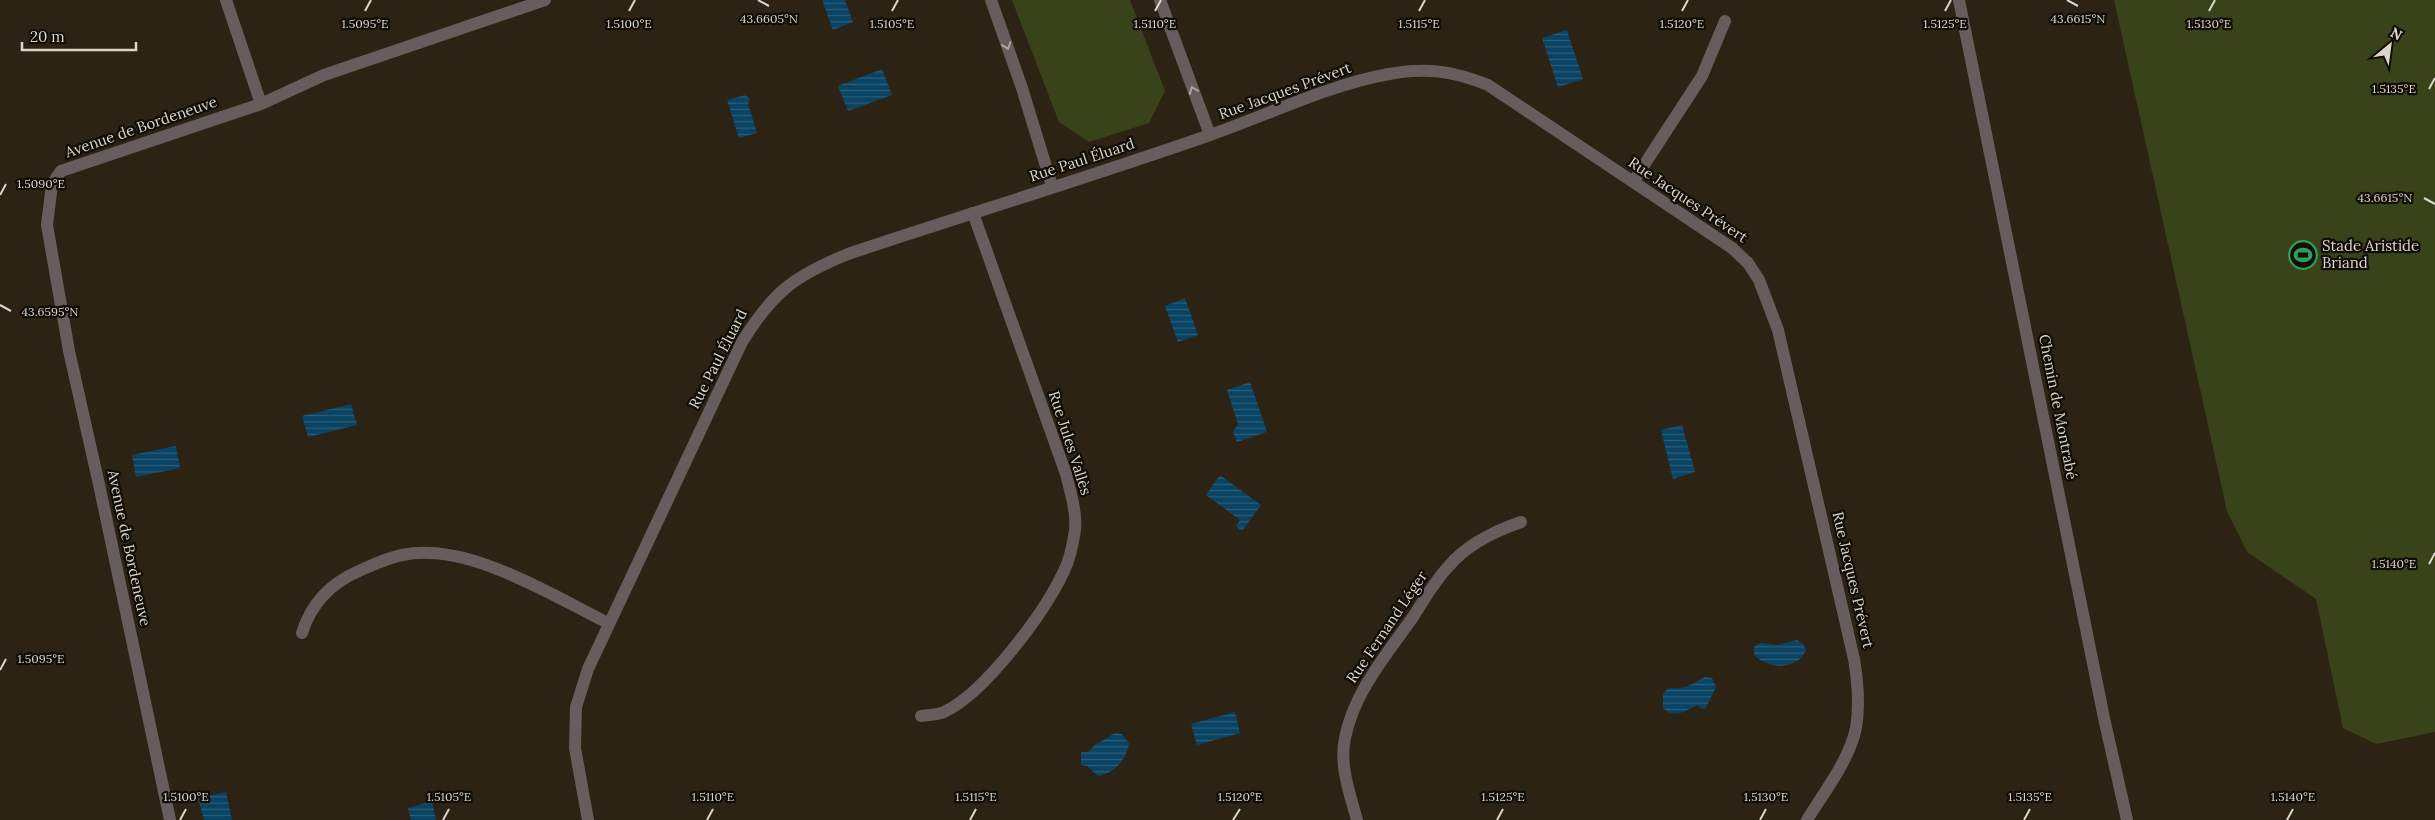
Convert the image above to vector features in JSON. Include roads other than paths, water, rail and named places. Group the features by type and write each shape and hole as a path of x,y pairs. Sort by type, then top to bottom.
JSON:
{"street":[{"path":"226,0 261,104"},
{"name":"Avenue de Bordeneuve","path":"170,820 100,490 68,351 47,225 48,200 52,184 61,171 261,104 324,75 546,0"},
{"path":"991,0 1022,88 1052,186"},
{"path":"1160,0 1210,135"},
{"name":"Chemin de Montrabé","path":"1959,0 2102,708 2127,820"},
{"path":"1633,182 1702,76 1725,21"},
{"name":"Rue Jacques Prévert","path":"1210,135 1357,82 1390,74 1438,71 1461,74 1488,86 1710,232 1748,263 1759,280 1778,330 1854,659 1858,686 1855,730 1845,756 1807,820"},
{"name":"Rue Paul Éluard","path":"588,820 575,748 576,707 588,669 608,623 742,342 759,315 777,294 795,279 820,266 1052,186 1210,135"},
{"name":"Rue Jules Vallès","path":"921,716 942,714 957,705 982,684 1005,659 1050,597 1064,570 1075,528 1073,500 1066,474 973,213"},
{"name":"Rue Fernand Léger","path":"1357,820 1343,758 1344,739 1353,710 1368,681 1448,566 1473,546 1498,530 1521,522"},
{"path":"302,633 307,618 321,597 344,577 402,555 435,554 480,562 608,623"}],"water":[{"path":"822,0 845,0 853,22 833,30"},
{"path":"1567,30 1583,79 1558,87 1542,38"},
{"path":"882,69 892,95 848,111 838,86"},
{"path":"745,95 750,99 748,104 757,133 739,138 727,100"},
{"path":"1185,298 1198,335 1178,342 1165,306"},
{"path":"1250,382 1267,432 1237,442 1233,432 1238,424 1227,390"},
{"path":"351,404 357,425 308,437 302,416"},
{"path":"1682,425 1695,472 1673,479 1661,430"},
{"path":"176,446 180,468 136,477 132,455"},
{"path":"1220,475 1261,505 1242,531 1236,526 1240,520 1206,495"},
{"path":"1797,640 1804,645 1806,651 1795,662 1788,665 1781,666 1766,663 1754,655 1754,647 1760,643 1778,645"},
{"path":"1705,677 1712,678 1716,687 1706,708 1702,709 1697,705 1680,713 1672,713 1663,708 1663,694 1667,689 1684,687"},
{"path":"1235,712 1240,733 1197,745 1191,724"},
{"path":"1115,733 1122,734 1129,743 1126,755 1119,765 1104,775 1098,776 1087,766 1081,765 1081,752 1088,752 1095,745"},
{"path":"226,792 232,820 204,820 198,798"},
{"path":"432,801 436,820 411,820 408,808"}],"place":[{"name":"Stade Aristide Briand","path":"2303,255"}]}
